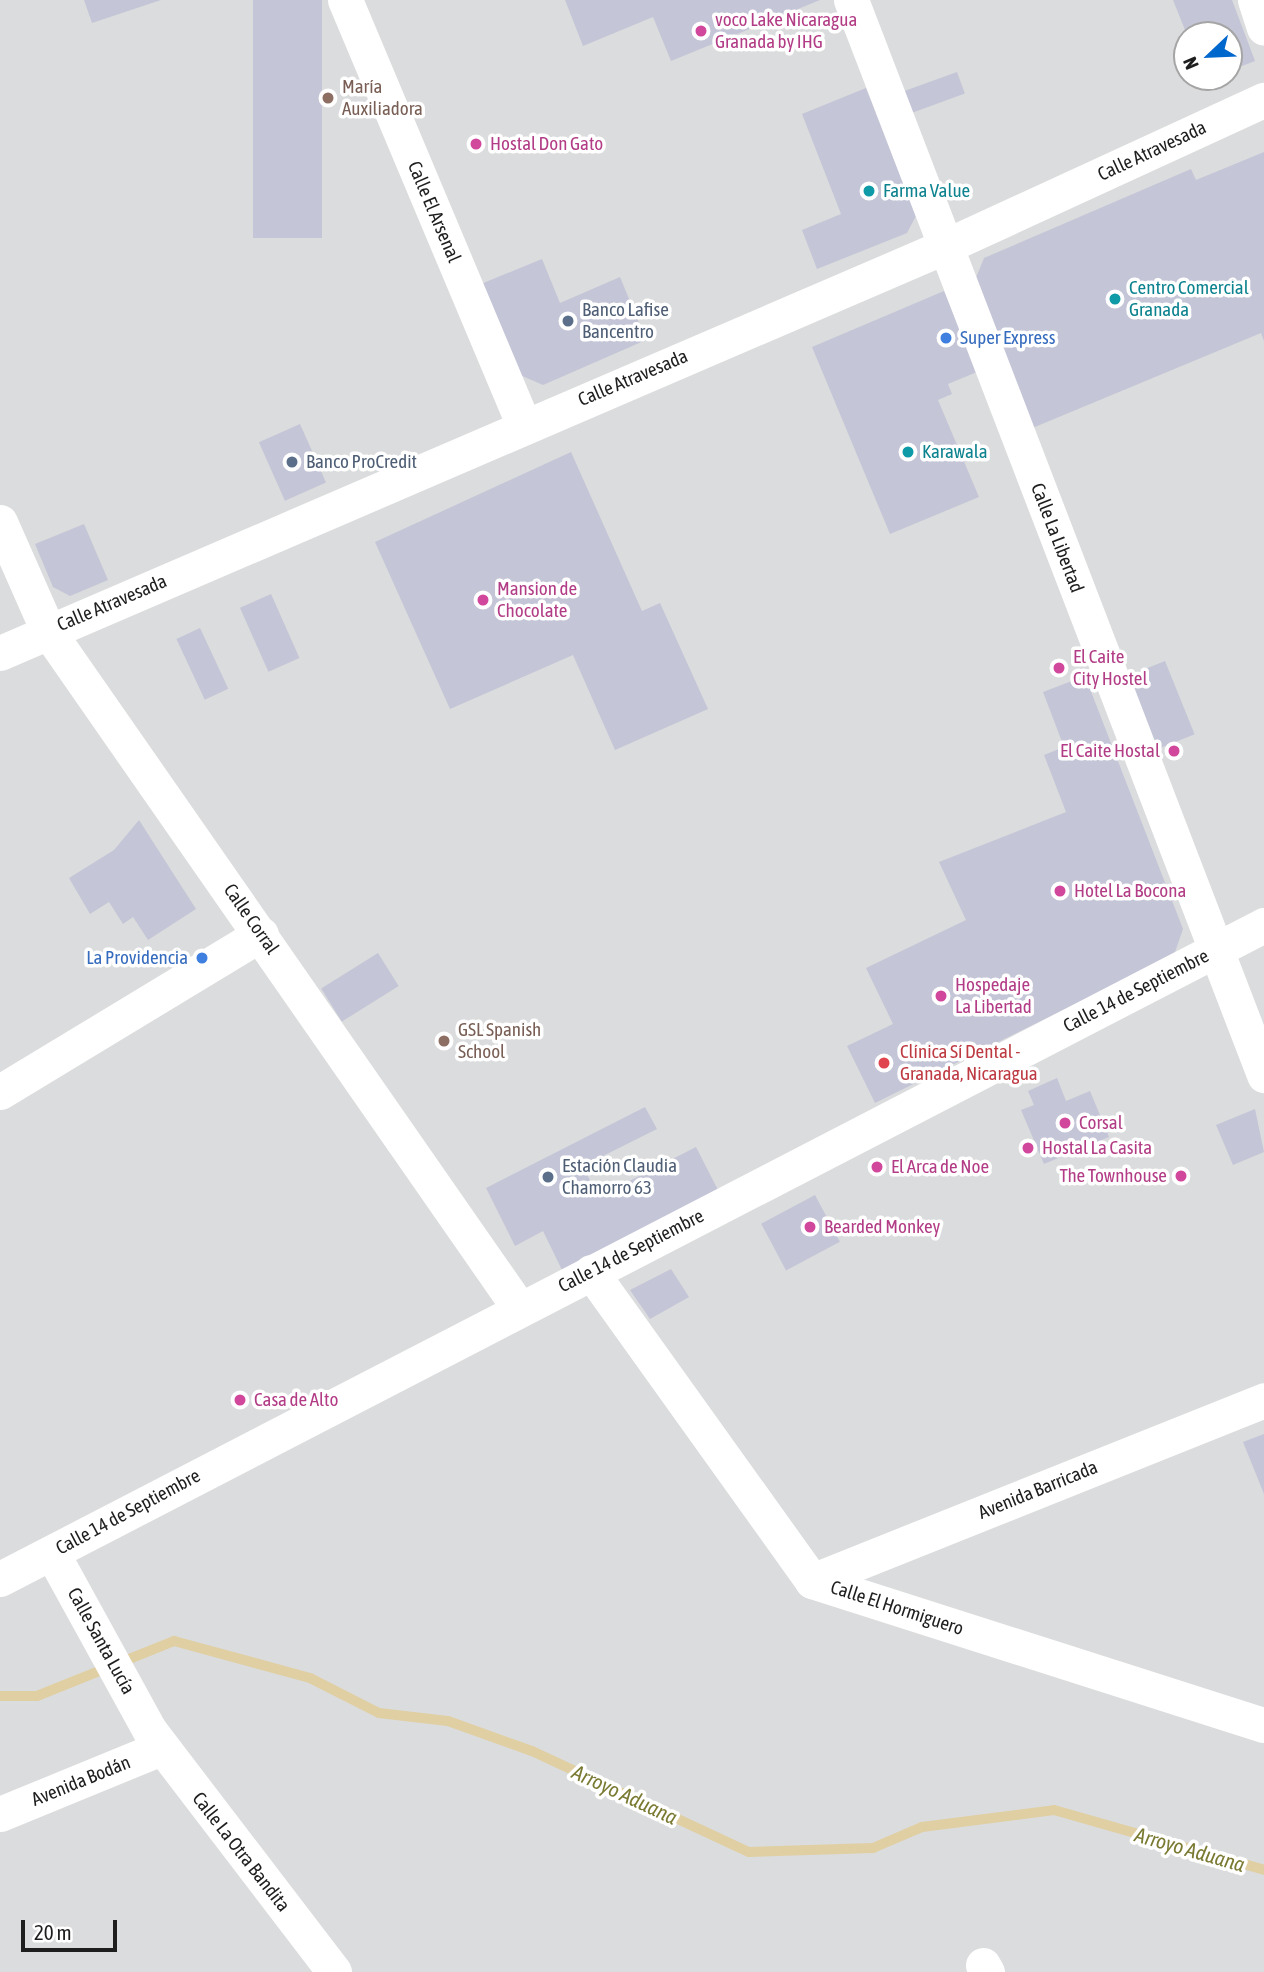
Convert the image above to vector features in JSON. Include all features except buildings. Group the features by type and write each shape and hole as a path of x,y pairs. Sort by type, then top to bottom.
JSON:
{"street":[{"name":"Calle El Arsenal","path":"345,0 523,424"},
{"name":"Calle La Libertad","path":"851,0 1264,1076"},
{"path":"1255,0 1264,28"},
{"name":"Calle Atravesada","path":"0,653 523,424 946,246 1264,100"},
{"name":"Calle Corral","path":"0,522 48,631 519,1308"},
{"name":"Calle 14 de Septiembre","path":"0,1578 1264,925"},
{"path":"0,1092 261,934"},
{"name":"Calle El Hormiguero","path":"591,1272 812,1581 1264,1725"},
{"name":"Avenida Barricada","path":"812,1581 1264,1400"},
{"name":"Calle Santa Lucía","path":"52,1553 156,1739"},
{"name":"Avenida Bodán","path":"0,1814 156,1739"},
{"name":"Calle La Otra Bandita","path":"156,1739 334,1972"}],"shaded area":[{"path":"0,0 1264,0 1264,1972 0,1972"}],"waterway":[{"name":"Arroyo Aduana","path":"0,1696 37,1696 174,1641 310,1678 379,1713 448,1721 532,1751 749,1852 873,1848 922,1827 1054,1810 1264,1870"}],"place":[{"name":"voco Lake Nicaragua Granada by IHG","path":"701,31"},
{"name":"María Auxiliadora","path":"328,98"},
{"name":"Hostal Don Gato","path":"476,144"},
{"name":"Farma Value","path":"869,191"},
{"name":"Centro Comercial Granada","path":"1115,299"},
{"name":"Banco Lafise Bancentro","path":"568,321"},
{"name":"Super Express","path":"946,338"},
{"name":"Karawala","path":"908,452"},
{"name":"Banco ProCredit","path":"292,462"},
{"name":"Mansion de Chocolate","path":"483,600"},
{"name":"El Caite City Hostel","path":"1059,668"},
{"name":"El Caite Hostal","path":"1174,751"},
{"name":"Hotel La Bocona","path":"1060,891"},
{"name":"La Providencia","path":"202,958"},
{"name":"Hospedaje La Libertad","path":"941,996"},
{"name":"GSL Spanish School","path":"444,1041"},
{"name":"Clínica Sí Dental - Granada, Nicaragua","path":"884,1063"},
{"name":"Corsal","path":"1065,1123"},
{"name":"Hostal La Casita","path":"1028,1148"},
{"name":"El Arca de Noe","path":"877,1167"},
{"name":"The Townhouse","path":"1181,1176"},
{"name":"Estación Claudia Chamorro 63","path":"548,1177"},
{"name":"Bearded Monkey","path":"810,1227"},
{"name":"Casa de Alto","path":"240,1400"}]}
